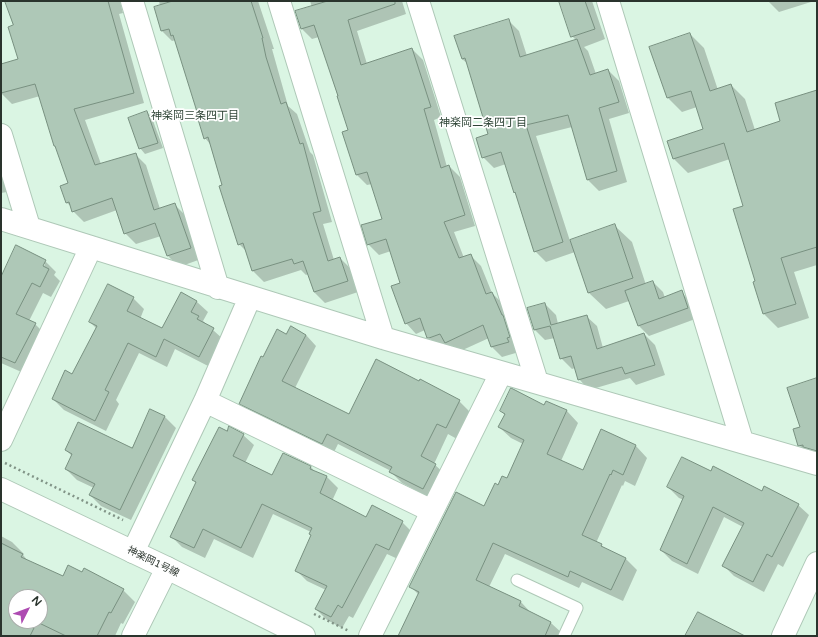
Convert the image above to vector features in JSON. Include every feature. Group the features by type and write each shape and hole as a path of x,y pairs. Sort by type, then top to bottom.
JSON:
{"street":[{"path":"132,1 218,288"},
{"path":"279,1 383,338"},
{"path":"418,1 537,382"},
{"path":"608,1 742,441"},
{"path":"1,135 29,227"},
{"path":"1,219 250,298 383,338 817,464"},
{"path":"1,440 91,247"},
{"path":"133,552 205,401 250,298"},
{"path":"370,636 501,373"},
{"path":"205,401 432,511"},
{"name":"神楽岡1号線","path":"1,489 167,568 304,636"},
{"path":"783,636 817,563"},
{"path":"133,636 167,568"}],"lane":[{"path":"517,580 577,608 564,636"}],"building":[{"path":"5,1 108,1 134,93 74,109 95,165 136,153 154,210 175,203 191,248 167,256 155,223 124,234 112,198 72,212 69,202 66,203 60,186 68,183 54,146 35,84 1,93 1,64 18,59 8,27 13,25"},
{"path":"173,1 251,1 263,38 266,57 281,104 286,102 300,144 303,143 321,211 313,213 328,261 340,257 348,281 314,292 303,261 294,264 292,259 252,271 243,243 238,245 219,186 222,185 208,137 204,139 173,35 171,36 169,29 161,31 154,7"},
{"path":"328,1 395,1 395,4 348,20 361,65 412,48 431,107 424,109 441,168 449,165 465,215 444,222 459,258 471,254 486,294 492,292 503,315 510,337 507,338 509,342 491,347 483,325 445,343 440,334 427,338 420,318 405,324 391,286 400,283 386,239 367,245 361,225 382,219 367,172 356,175 342,132 348,130 314,25 301,29 295,11"},
{"path":"559,1 585,1 595,29 571,37"},
{"path":"509,19 520,57 577,39 590,75 608,69 619,102 599,108 617,171 587,180 568,115 526,125 563,242 534,252 501,152 482,158 476,138 488,134 465,58 462,59 454,36"},
{"path":"690,33 710,91 731,84 747,132 780,121 775,103 817,90 817,247 781,258 796,304 763,314 753,282 755,281 733,209 743,206 724,143 673,159 667,141 703,129 691,91 667,98 649,47"},
{"path":"147,111 158,143 139,149 128,118"},
{"path":"615,224 633,278 588,293 570,240"},
{"path":"16,245 46,260 43,266 49,269 40,287 32,283 16,314 36,323 15,363 1,357 1,277"},
{"path":"653,281 659,299 682,290 688,308 638,326 625,291"},
{"path":"108,284 134,297 127,311 162,328 181,292 197,301 191,312 199,316 197,319 214,328 199,357 164,339 156,357 128,343 105,390 109,392 95,421 52,399 65,370 72,374 97,326 89,322"},
{"path":"545,303 551,325 587,315 597,349 644,333 655,365 625,374 622,367 578,380 571,356 560,359 550,326 534,330 527,308"},
{"path":"291,326 306,335 282,381 349,414 376,359 419,381 420,379 460,400 446,428 437,424 421,456 436,464 423,489 389,472 392,467 327,434 322,444 239,404 261,356 263,357 277,329 286,334"},
{"path":"817,378 817,451 803,447 803,445 798,446 793,429 800,427 787,388"},
{"path":"511,388 544,405 546,401 567,410 547,454 583,470 601,429 636,445 623,475 613,470 611,475 610,474 582,535 602,544 601,546 626,558 611,590 570,571 568,577 493,543 476,580 521,601 519,606 551,622 545,636 398,636 419,592 409,587 456,492 484,506 495,483 498,485 502,476 507,478 524,440 498,427 505,414 500,411"},
{"path":"150,409 165,416 120,510 89,495 95,484 65,469 72,454 65,450 78,422 132,448"},
{"path":"229,426 244,434 233,456 272,475 283,453 311,466 310,469 327,476 320,493 366,517 372,505 403,521 389,550 376,544 342,608 338,605 331,617 315,609 327,586 295,571 311,535 309,534 312,528 262,504 241,548 203,529 194,548 170,537 196,482 192,480 219,427 227,431"},
{"path":"682,457 711,471 713,466 762,491 764,486 799,504 772,557 767,554 753,582 722,566 744,523 713,507 687,564 660,550 684,496 667,487"},
{"path":"1,543 23,554 21,557 63,576 68,565 82,572 84,568 124,589 111,613 109,612 97,636 66,636 48,627 48,589 8,589 8,629 34,629 30,636 1,636"},
{"path":"698,612 745,636 685,636"}],"district":[{"name":"神楽岡三条四丁目","path":"195,116"},
{"name":"神楽岡二条四丁目","path":"483,123"}]}
